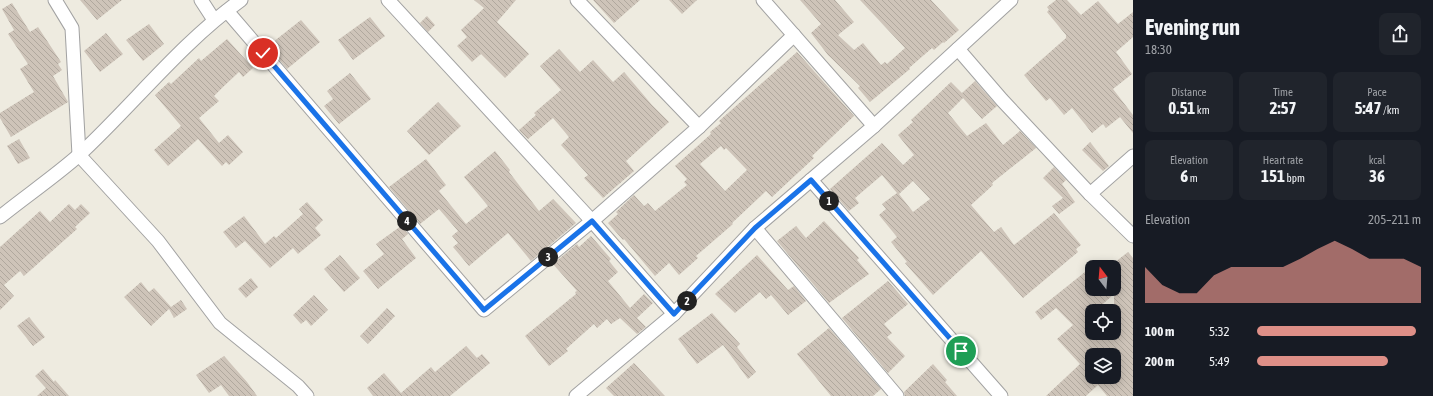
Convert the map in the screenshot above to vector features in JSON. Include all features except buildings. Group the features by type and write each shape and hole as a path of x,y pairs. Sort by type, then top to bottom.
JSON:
{"street":[{"path":"55,0 72,28 78,155 158,241 220,323 298,386 307,396"},
{"path":"201,0 214,20"},
{"path":"0,217 78,155 164,67 214,20 242,0"},
{"path":"388,0 592,221 674,314"},
{"path":"577,0 699,127"},
{"path":"763,0 874,126"},
{"path":"576,396 674,314 755,228 874,126 1011,0"},
{"path":"227,11 484,310 592,221 699,127 794,35"},
{"path":"958,49 1002,100 1090,194 1133,236"},
{"path":"1090,194 1133,156"},
{"path":"811,180 1001,396"},
{"path":"755,228 892,394"}],"route":[{"path":"263,53 484,310 592,221 674,314 755,228 811,180 961,351"}]}
